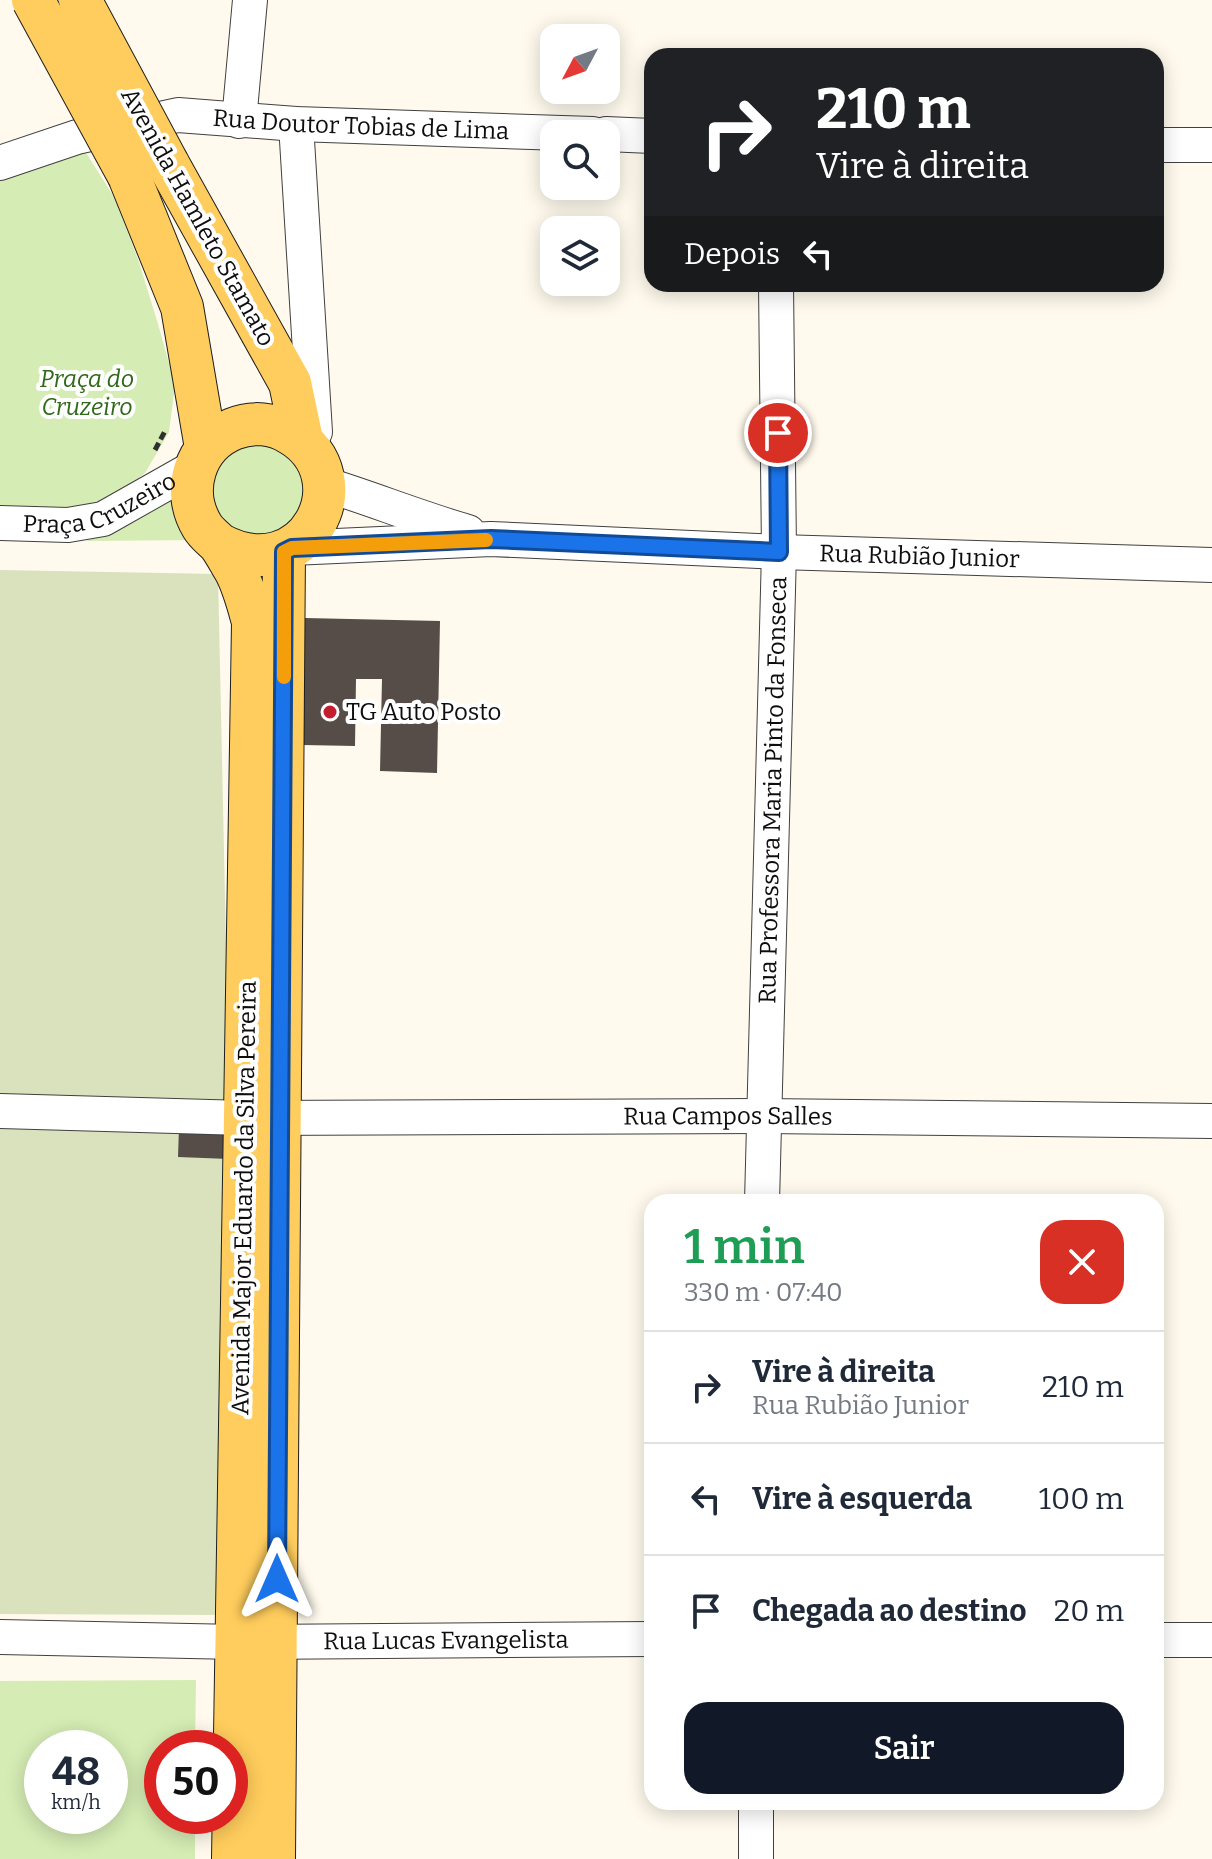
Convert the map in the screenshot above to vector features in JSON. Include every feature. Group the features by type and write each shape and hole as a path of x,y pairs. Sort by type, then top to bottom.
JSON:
{"main road":[{"name":"Avenida Hamleto Stamato","path":"33,0 290,383 314,462"},
{"name":"Avenida Hamleto Stamato","path":"80,0 148,170 182,307 201,458"},
{"path":"263,424 283,429 314,462 323,503 317,521 307,536 288,550 251,557 234,553 204,529 194,510 191,488 201,458 222,434 242,425 263,424"},
{"name":"Avenida Major Eduardo da Silva Pereira","path":"219,544 245,590 253,622 263,1117"},
{"name":"Avenida Major Eduardo da Silva Pereira","path":"233,1859 256,1641 263,1117 288,550"},
{"name":"Avenida Major Eduardo da Silva Pereira","path":"256,1641 274,1859"}],"street":[{"path":"239,121 250,0"},
{"name":"Rua Doutor Tobias de Lima","path":"0,163 77,137 178,115 296,124 540,132"},
{"path":"296,124 314,462 369,498 398,511 491,539"},
{"path":"620,135 644,136"},
{"path":"1164,145 1212,145"},
{"name":"Rua Professora Maria Pinto da Fonseca","path":"762,1194 779,552 776,292"},
{"name":"Praça Cruzeiro","path":"0,523 68,525 103,519 201,458"},
{"name":"Rua Rubião Junior","path":"288,550 491,539 779,552 1212,565"},
{"name":"Rua Campos Salles","path":"0,1111 263,1117 763,1116 1212,1121"},
{"name":"Rua Lucas Evangelista","path":"0,1637 256,1641 644,1639"},
{"path":"1164,1640 1212,1640"},
{"path":"756,1810 756,1859"}],"path":[{"path":"148,461 168,420"}],"green space":[{"name":"Praça do Cruzeiro","path":"85,151 114,197 158,324 175,385 169,432 145,473 113,499 68,513 0,511 0,177"},
{"path":"261,434 312,477 288,539 221,535 204,470"},
{"path":"176,497 200,540 86,541 131,523"},
{"path":"0,570 218,574 230,1129 221,1615 0,1614"},
{"path":"196,1680 195,1730 144,1730 144,1834 195,1834 195,1859 0,1859 0,1681"}],"building":[{"path":"305,618 440,621 437,773 380,771 382,679 356,679 355,746 303,745"},
{"path":"179,1128 230,1129 229,1159 178,1157"}],"slow traffic":[{"path":"284,677 284,552 292,548 486,540"}],"place":[{"name":"TG Auto Posto","path":"330,712"}],"route":[{"path":"277,1579 284,552 292,548 491,539 779,552 778,433"}]}
